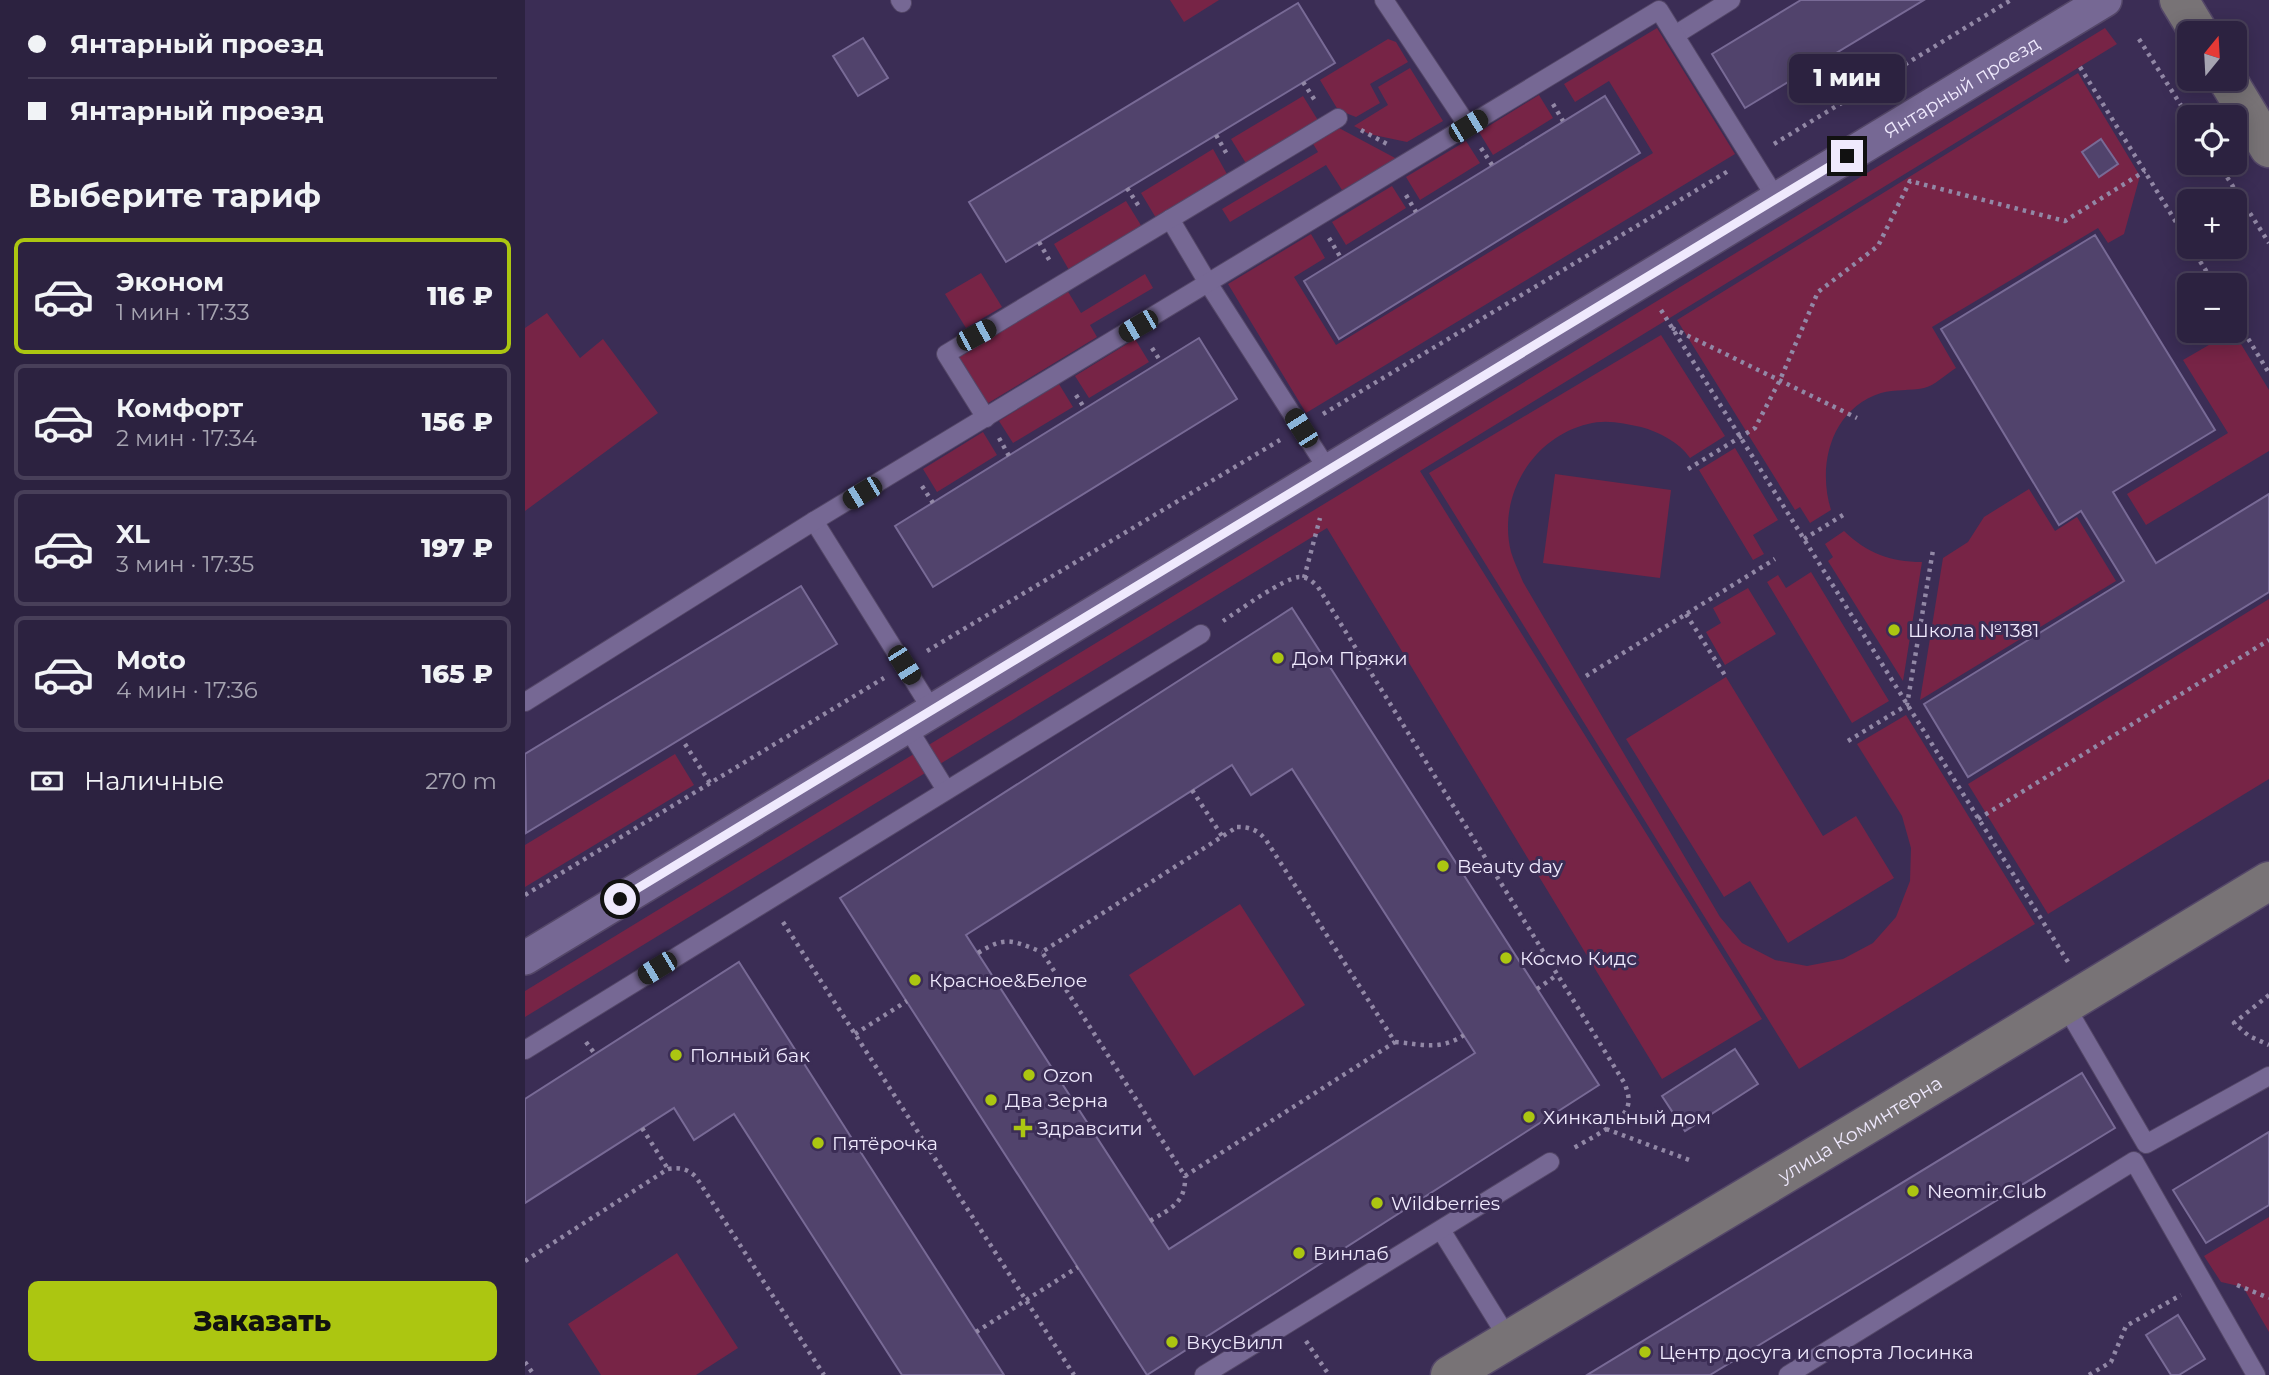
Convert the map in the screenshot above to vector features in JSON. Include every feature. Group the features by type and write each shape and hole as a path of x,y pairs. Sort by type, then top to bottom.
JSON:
{"street":[{"name":"Янтарный проезд","path":"525,958 2105,0"},
{"path":"2179,0 2192,21"},
{"path":"2234,91 2269,148"},
{"name":"улица Коминтерна","path":"1450,1375 2269,881"}],"lane":[{"path":"1384,0 1468,126"},
{"path":"1675,35 1731,0"},
{"path":"525,702 814,522 1660,10 1776,198"},
{"path":"986,418 946,354 1338,118"},
{"path":"1170,219 1328,470"},
{"path":"814,522 904,665 919,717 946,790"},
{"path":"525,1050 1201,634"},
{"path":"2076,998 2146,1144"},
{"path":"1788,1375 2134,1161 2146,1144 2269,1076"},
{"path":"2134,1161 2256,1375"},
{"path":"1204,1375 1550,1162"},
{"path":"1441,1230 1509,1340"}],"path":[{"path":"525,895 2011,0"},
{"path":"2139,39 2181,105"},
{"path":"2080,67 2177,224"},
{"path":"1338,118 1415,158"},
{"path":"1688,469 1755,428 1780,380 1818,292 1878,247 1910,181 2065,221 2145,171"},
{"path":"2226,175 2269,243"},
{"path":"1642,280 1978,819 2076,998"},
{"path":"1672,328 1857,418"},
{"path":"2247,337 2269,373"},
{"path":"1804,539 1843,515"},
{"path":"1848,741 1907,705 1933,550"},
{"path":"1586,676 1775,559"},
{"path":"1201,634 1289,580 1297,577 1311,580 1318,587 1625,1084 1629,1096 1626,1112 1620,1119 1550,1162"},
{"path":"1686,614 1726,677"},
{"path":"1978,819 2269,640"},
{"path":"685,744 710,783"},
{"path":"1192,790 1222,836"},
{"path":"1042,952 1222,836 1244,827 1256,831 1266,840 1395,1042"},
{"path":"769,900 1074,1375"},
{"path":"978,953 1000,941 1013,942 1042,952 1185,1176 1184,1194 1177,1204 1150,1221"},
{"path":"1537,989 1557,975"},
{"path":"2269,995 2234,1023 2249,1035 2269,1045"},
{"path":"855,1034 907,1001"},
{"path":"1185,1176 1395,1042 1443,1045 1453,1043 1464,1035"},
{"path":"642,1128 669,1169"},
{"path":"1605,1128 1692,1161"},
{"path":"525,1261 669,1169 682,1168 696,1177 824,1375"},
{"path":"976,1332 1078,1267"},
{"path":"2089,1375 2111,1362 2126,1326 2203,1282"},
{"path":"1291,1321 1329,1375"},
{"path":"525,1362 534,1375"}],"shaded area":[{"path":"1170,0 1219,0 1184,22"},
{"path":"1657,28 1735,154 1306,413 1228,284 1311,234 1325,258 1294,277 1336,345 1653,153 1609,81 1575,102 1564,84"},
{"path":"2105,28 2117,44 1420,471 1762,1019 1662,1079 1327,528 525,1017 525,991"},
{"path":"1388,39 1396,42 1408,62 1370,84 1380,103 1356,117 1338,110 1320,80"},
{"path":"1410,68 1443,121 1407,142 1369,134 1354,126 1388,105 1378,87"},
{"path":"2078,73 2140,176 2124,234 2108,243 2098,228 1932,327 1956,368 1928,387 1881,393 1850,412 1840,425 1827,457 1827,493 1831,510 1810,523 1800,507 1795,510 1677,320"},
{"path":"1539,95 1553,118 1493,155 1479,132"},
{"path":"1303,96 1319,122 1247,165 1231,139"},
{"path":"1339,128 1397,159 1342,190 1326,165 1230,222 1222,209 1318,152 1312,142"},
{"path":"1466,141 1480,163 1420,200 1406,177"},
{"path":"1213,149 1228,176 1156,218 1141,193"},
{"path":"1392,186 1406,208 1346,245 1332,222"},
{"path":"1126,201 1142,227 1069,270 1054,244"},
{"path":"981,273 1002,307 966,328 945,294"},
{"path":"1145,274 1153,288 1090,325 1097,337 980,408 951,362 1067,290 1081,313"},
{"path":"547,313 580,358 603,339 658,413 525,511 525,328"},
{"path":"1661,335 1725,436 1690,458 1668,438 1635,426 1601,422 1568,431 1536,455 1524,472 1509,510 1508,531 1511,552 1523,582 1720,917 1742,943 1775,960 1807,966 1843,959 1873,943 1896,917 1910,881 1911,848 1902,816 1857,744 1906,715 2035,924 1799,1069 1429,473"},
{"path":"1135,339 1149,362 1089,398 1075,376"},
{"path":"2212,343 2240,343 2269,390 2269,451 2146,525 2127,494 2228,433 2183,360"},
{"path":"1059,384 1073,407 1013,443 999,421"},
{"path":"983,432 997,455 937,492 923,469"},
{"path":"1735,448 1778,520 1753,535 1764,554 1753,560 1699,470"},
{"path":"1555,474 1671,490 1660,578 1543,563"},
{"path":"2029,489 2055,531 2077,517 2116,581 1920,700 1943,558 1968,542 1984,517"},
{"path":"1844,531 1861,545 1880,555 1922,562 1903,681 1828,561 1833,557 1825,544"},
{"path":"1811,572 1889,701 1852,723 1767,582 1778,575 1786,588"},
{"path":"1748,588 1776,634 1725,665 1706,632 1721,623 1713,608"},
{"path":"2269,599 2269,779 2048,914 1968,784"},
{"path":"1726,677 1823,836 1856,816 1894,878 1788,943 1750,881 1724,897 1626,739"},
{"path":"675,754 694,785 525,887 525,845"},
{"path":"1240,904 1305,1005 1194,1076 1129,975"},
{"path":"2269,1217 2269,1332 2243,1287 2221,1282 2204,1256"},
{"path":"677,1253 738,1348 696,1375 601,1375 568,1324"}],"building":[{"path":"1801,0 1924,0 1745,108 1712,54"},
{"path":"1298,3 1335,63 1006,262 969,202"},
{"path":"863,38 888,78 858,96 833,56"},
{"path":"1605,96 1640,153 1339,339 1304,281"},
{"path":"2101,139 2118,164 2099,177 2082,152"},
{"path":"2095,235 2215,430 2113,492 2156,563 2269,494 2269,592 1968,777 1924,704 2124,581 2081,511 2059,525 1941,329"},
{"path":"1199,338 1237,399 933,587 895,526"},
{"path":"801,586 837,644 526,833 525,754"},
{"path":"1292,608 1599,1085 1147,1375 840,898","holes":["1232,765 1251,795 1292,769 1475,1053 1169,1249 966,935"]},
{"path":"739,962 1004,1375 902,1375 734,1114 694,1140 674,1108 525,1203 525,1099"},
{"path":"1735,1049 1758,1084 1685,1131 1662,1096"},
{"path":"2082,1073 2115,1128 1909,1254 1710,1375 1587,1375"},
{"path":"2269,1132 2269,1205 2206,1243 2173,1190"},
{"path":"2178,1315 2205,1359 2179,1375 2171,1375 2146,1335"}],"place":[{"name":"Школа №1381","path":"1894,630"},
{"name":"Дом Пряжи","path":"1278,658"},
{"name":"Beauty day","path":"1443,866"},
{"name":"Космо Кидс","path":"1506,958"},
{"name":"Красное&Белое","path":"915,980"},
{"name":"Полный бак","path":"676,1055"},
{"name":"Ozon","path":"1029,1075"},
{"name":"Два Зерна","path":"991,1100"},
{"name":"Хинкальный дом","path":"1529,1117"},
{"name":"Здравсити","path":"1023,1128"},
{"name":"Пятёрочка","path":"818,1143"},
{"name":"Neomir.Club","path":"1913,1191"},
{"name":"Wildberries","path":"1377,1203"},
{"name":"Винлаб","path":"1299,1253"},
{"name":"ВкусВилл","path":"1172,1342"},
{"name":"Центр досуга и спорта Лосинка","path":"1645,1352"}],"route":[{"path":"620,899 1847,156"}]}
